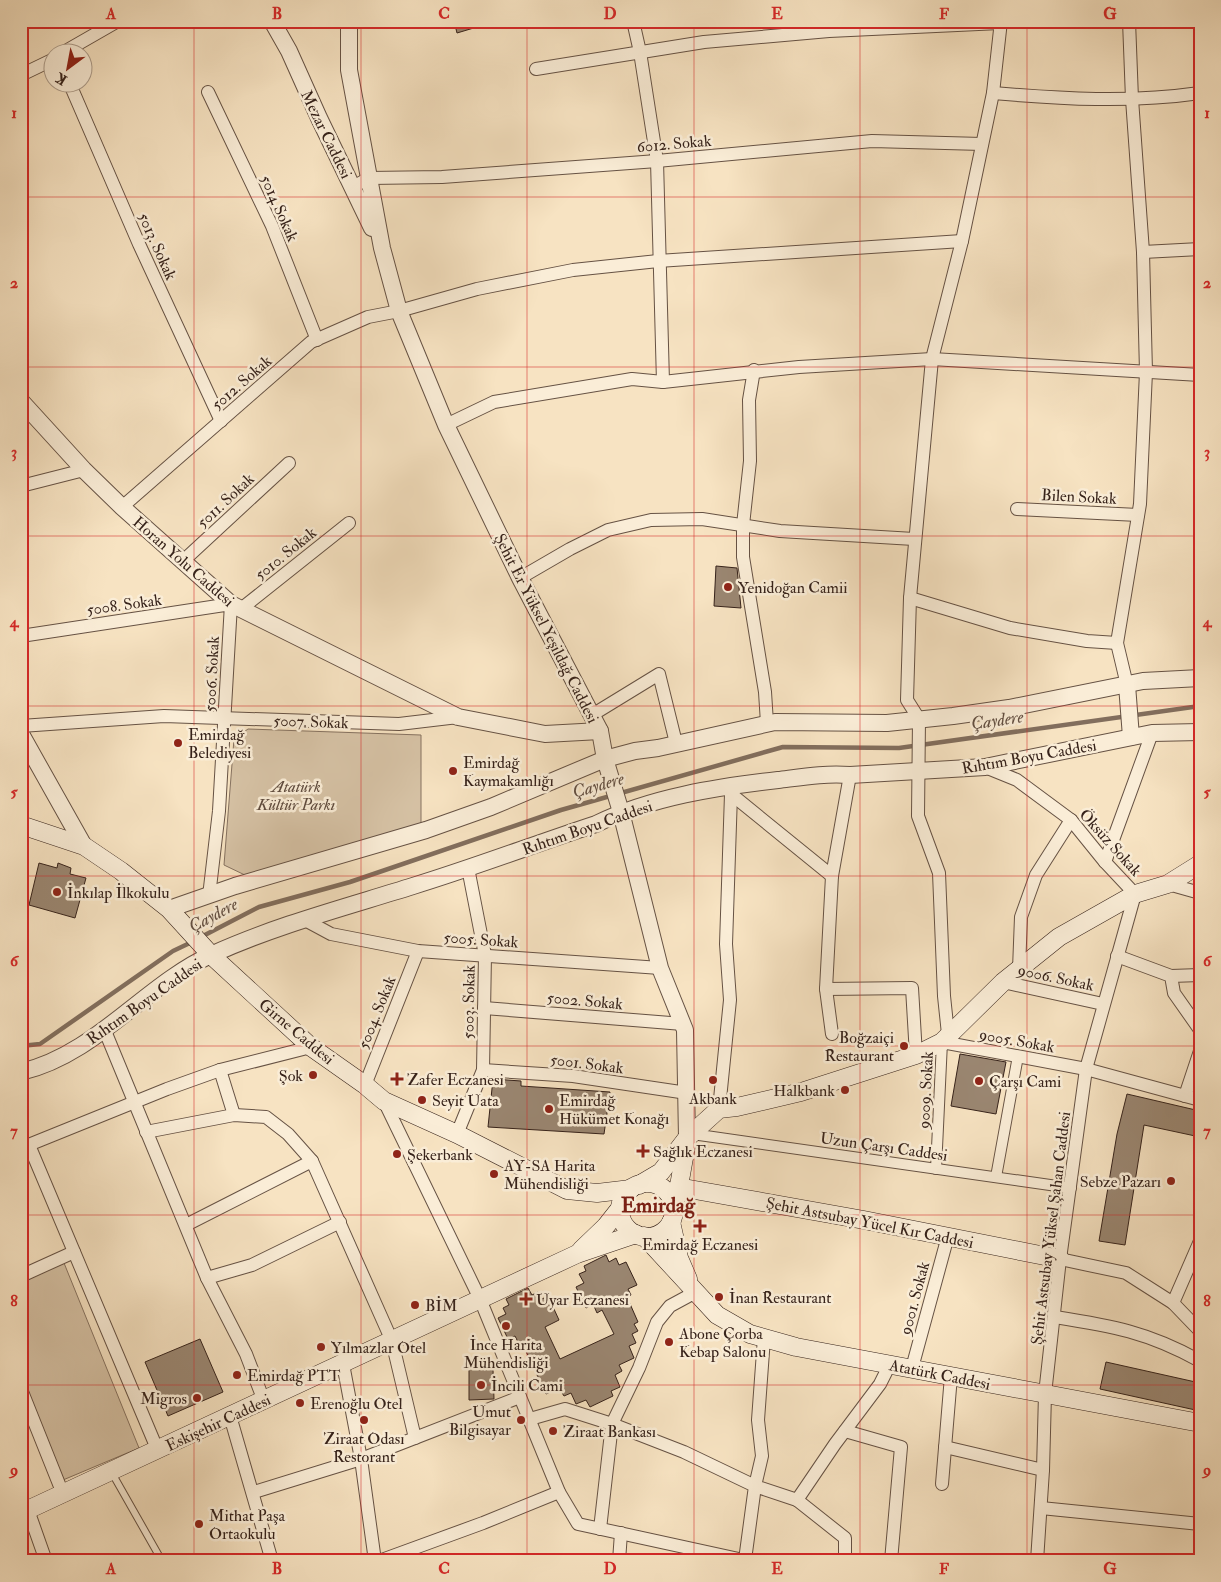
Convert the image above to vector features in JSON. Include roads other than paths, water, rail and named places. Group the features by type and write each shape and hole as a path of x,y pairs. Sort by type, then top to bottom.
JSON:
{"main road":[{"name":"Girne Caddesi","path":"21,825 84,846 173,913 211,954 310,1047 365,1085 384,1102 456,1134 567,1190 597,1193 635,1187"},
{"path":"690,1136 672,1218 660,1234 640,1235 624,1223 621,1207 622,1200 635,1187 661,1172 690,1136 719,1108 738,1107 801,1092 916,1055 945,1038 1003,982 1059,937 1135,894 1168,884 1200,864"},
{"path":"635,1187 646,1183 660,1187 671,1198 672,1218"},
{"name":"Şehit Astsubay Yücel Kır Caddesi","path":"678,1187 948,1236 1060,1259"},
{"name":"Eskişehir Caddesi","path":"577,1254 606,1226 621,1207"},
{"name":"Atatürk Caddesi","path":"672,1218 678,1258 694,1293"},
{"name":"Eskişehir Caddesi","path":"24,1511 158,1451 577,1254 640,1235"},
{"name":"Atatürk Caddesi","path":"640,1235 717,1315 750,1334 796,1347 1200,1423"}],"street":[{"path":"81,42 118,21"},
{"name":"Mezar Caddesi","path":"272,21 289,51 382,248"},
{"path":"349,21 349,70 382,248"},
{"path":"633,21 640,52 657,161 658,261 663,382"},
{"path":"1129,21 1132,99 1143,252 1146,372 1138,515 1118,643 1127,685 1132,737"},
{"path":"536,69 704,42 830,31 1001,22 993,93 962,241 932,359 910,598 907,700 919,719 920,772 918,816 939,874 945,1038"},
{"path":"21,76 42,65"},
{"name":"5013. Sokak","path":"73,92 138,244 221,421"},
{"name":"5014 Sokak","path":"208,92 272,226 317,340"},
{"path":"993,93 1067,100 1132,99 1200,93"},
{"name":"6012. Sokak","path":"369,178 442,177 657,161 872,141 982,144"},
{"path":"353,187 369,178"},
{"name":"5012. Sokak","path":"122,507 317,340 368,317 399,311 478,290 573,270 658,261 962,241"},
{"name":"Şehit Er Yüksel Yeşildağ Caddesi","path":"382,248 399,311 446,425 520,578 600,730 605,760 621,812 660,968 685,1030 690,1136"},
{"path":"1143,252 1200,249"},
{"path":"446,425 494,402 632,379 663,382 754,370 932,359 1200,375"},
{"path":"754,370 749,400 750,461 743,525 743,557 765,692 767,724"},
{"name":"Horan Yolu Caddesi","path":"21,401 84,470 122,507 236,606 458,717"},
{"name":"5011. Sokak","path":"183,561 289,464"},
{"path":"21,486 84,470"},
{"name":"Bilen Sokak","path":"1017,509 1138,515"},
{"path":"520,578 570,549 608,530 651,520 702,519 780,531 914,539"},
{"name":"5010. Sokak","path":"236,606 349,523"},
{"path":"910,598 1010,628 1086,641 1118,643"},
{"name":"5008. Sokak","path":"21,636 236,606"},
{"name":"5006. Sokak","path":"209,896 219,810 236,606"},
{"path":"592,715 659,674 676,743"},
{"path":"173,913 209,896 426,830 491,807 605,760 634,751 767,724 887,723 1009,708 1143,682 1200,678"},
{"name":"5007. Sokak","path":"21,726 164,716 399,724 458,717 545,734 600,730"},
{"name":"Rıhtım Boyu Caddesi","path":"21,1072 46,1066 105,1030 165,982 211,954 255,936 468,868 596,824 621,812 730,790 830,774 920,772 985,767 1152,733 1200,732"},
{"path":"1104,862 1152,733"},
{"path":"21,734 84,846"},
{"name":"Öksüz Sokak","path":"985,767 1017,780 1071,820 1104,862 1135,894"},
{"path":"832,1034 826,989 832,876 850,775"},
{"path":"730,790 832,876"},
{"path":"719,1108 730,1000 726,944 730,790"},
{"path":"1019,969 1021,917 1036,875 1071,820"},
{"name":"5003. Sokak","path":"456,1134 483,1070 485,955 468,868"},
{"path":"1168,884 1200,893"},
{"name":"Şehit Astsubay Yüksel Şahan Caddesi","path":"1037,1561 1044,1470 1045,1394 1060,1259 1086,1069 1135,894"},
{"name":"5005. Sokak","path":"305,920 331,934 418,951 660,968"},
{"name":"5004. Sokak","path":"365,1085 418,951"},
{"path":"1117,956 1171,976 1200,975"},
{"path":"1171,976 1174,993 1200,1030"},
{"name":"9006. Sokak","path":"1003,982 1104,1004"},
{"path":"826,989 912,988 916,1055"},
{"name":"5002. Sokak","path":"484,1008 682,1024"},
{"path":"105,1030 207,1278 246,1354 264,1401"},
{"name":"9005. Sokak","path":"945,1038 1018,1056 1086,1069 1200,1100"},
{"name":"9009. Sokak","path":"936,1168 945,1038"},
{"path":"158,1451 74,1252 25,1147 134,1101 220,1070 310,1047"},
{"path":"1185,1096 1200,1051"},
{"path":"996,1177 1018,1056"},
{"path":"220,1070 234,1115"},
{"name":"5001. Sokak","path":"483,1070 573,1076 687,1093"},
{"path":"384,1102 480,1300 559,1492 578,1524 747,1560 755,1486 762,1456 758,1420 764,1338"},
{"path":"146,1132 234,1115 266,1117 288,1134 312,1161 392,1341 415,1438"},
{"name":"Uzun Çarşı Caddesi","path":"690,1136 936,1168 1071,1188"},
{"path":"186,1224 312,1161"},
{"path":"207,1278 252,1265 340,1222"},
{"name":"9001. Sokak","path":"912,1368 948,1236"},
{"path":"1173,1303 1200,1241"},
{"path":"21,1276 74,1252"},
{"path":"1060,1259 1126,1273 1173,1303 1200,1331"},
{"path":"600,1529 612,1424 639,1368 657,1322 670,1306 694,1293"},
{"path":"1055,1317 1122,1328 1169,1344 1200,1361"},
{"path":"343,1364 361,1459 375,1561"},
{"path":"797,1500 880,1384 890,1364"},
{"path":"942,1484 951,1376"},
{"path":"21,1389 63,1494"},
{"path":"254,1492 361,1459 520,1397"},
{"path":"530,1419 565,1409 612,1424 684,1452 755,1486 797,1500 845,1538 845,1561"},
{"path":"230,1416 254,1492 272,1561"},
{"path":"845,1431 901,1447 891,1561"},
{"path":"945,1447 1044,1470"},
{"path":"379,1561 483,1523 559,1492"},
{"path":"1041,1508 1200,1524"},
{"path":"24,1511 46,1561"},
{"path":"619,1561 621,1533"}],"lane":[{"path":"111,1472 162,1561"}],"waterway":[{"name":"Çaydere","path":"201,937 259,907 350,882 561,810 783,747 899,748 1200,706"},
{"name":"Çaydere","path":"21,1046 40,1044 173,951 194,941"}],"place":[{"name":"Yenidoğan Camii","path":"728,587"},
{"name":"Emirdağ Belediyesi","path":"178,743"},
{"name":"Emirdağ Kaymakamlığı","path":"453,771"},
{"name":"İnkılap İlkokulu","path":"57,892"},
{"name":"Boğzaiçi Restaurant","path":"904,1046"},
{"name":"Şok","path":"313,1075"},
{"name":"Zafer Eczanesi","path":"397,1079"},
{"name":"Akbank","path":"713,1080"},
{"name":"Çarşı Cami","path":"979,1081"},
{"name":"Halkbank","path":"845,1090"},
{"name":"Seyit Uata","path":"422,1100"},
{"name":"Emirdağ Hükümet Konağı","path":"549,1109"},
{"name":"Sağlık Eczanesi","path":"643,1151"},
{"name":"Şekerbank","path":"397,1154"},
{"name":"AY-SA Harita Mühendisliği","path":"494,1174"},
{"name":"Sebze Pazarı","path":"1171,1181"},
{"name":"Emirdağ Eczanesi","path":"700,1226"},
{"name":"İnan Restaurant","path":"719,1297"},
{"name":"Uyar Eczanesi","path":"526,1299"},
{"name":"BİM","path":"415,1305"},
{"name":"İnce Harita Mühendisliği","path":"506,1326"},
{"name":"Abone Çorba Kebap Salonu","path":"669,1342"},
{"name":"Yılmazlar Otel","path":"321,1347"},
{"name":"Emirdağ PTT","path":"237,1375"},
{"name":"İncili Cami","path":"481,1385"},
{"name":"Migros","path":"197,1398"},
{"name":"Erenoğlu Otel","path":"300,1403"},
{"name":"Ziraat Odası Restorant","path":"364,1420"},
{"name":"Umut Bilgisayar","path":"521,1420"},
{"name":"Ziraat Bankası","path":"553,1431"},
{"name":"Mithat Paşa Ortaokulu","path":"199,1524"}],"district":[{"name":"Emirdağ","path":"658,1205"}],"park label":[{"name":"Atatürk Kültür Parkı","path":"296,795"}]}
